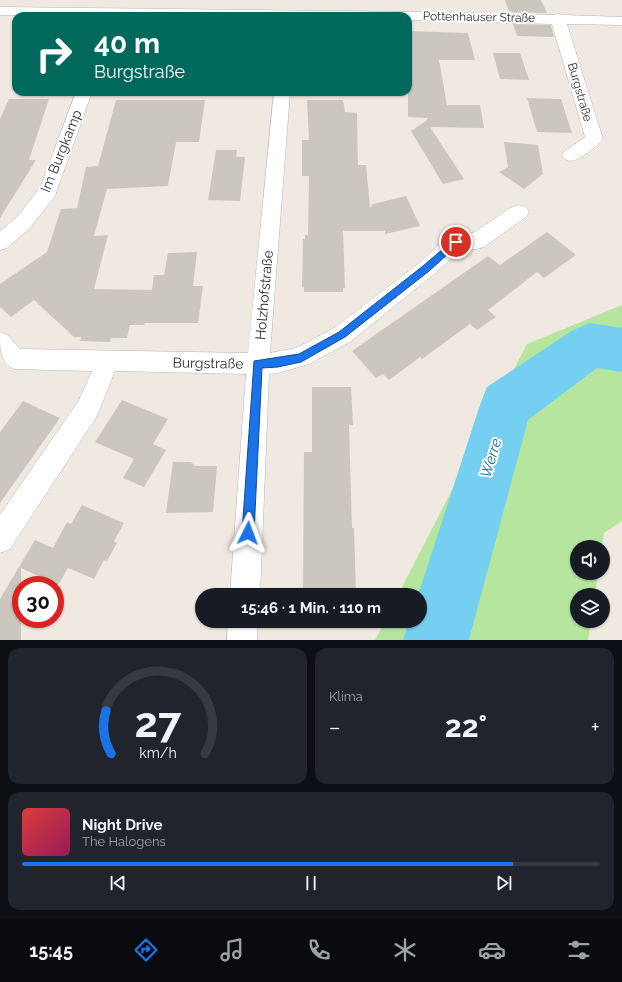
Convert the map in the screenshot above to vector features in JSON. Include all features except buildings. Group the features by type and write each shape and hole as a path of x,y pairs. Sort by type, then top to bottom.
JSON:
{"street":[{"path":"115,12 129,0"},
{"path":"292,12 305,0"},
{"name":"Pottenhauser Straße","path":"0,11 38,12"},
{"name":"Pottenhauser Straße","path":"412,16 558,18 622,21"},
{"name":"Burgstraße","path":"558,18 594,139 571,155"},
{"name":"Im Burgkamp","path":"0,242 23,223 48,191 83,96"},
{"name":"Holzhofstraße","path":"244,588 258,364 282,96"},
{"name":"Burgstraße","path":"0,342 14,359 258,364 278,363 301,358 342,335 426,269 456,242 477,241 519,212"},
{"path":"0,539 88,408 108,361"},
{"path":"242,640 243,628"}],"green space":[{"path":"622,305 622,521 604,533 603,540 570,540 570,580 597,580 596,588 570,588 570,628 590,628 588,640 375,640 381,628 427,628 427,588 402,588 527,344"}],"waterway":[{"name":"Werre","path":"436,640 506,405 590,345 622,350"}],"route":[{"path":"248,533 258,364 278,363 301,358 342,335 426,269 456,242"}]}
